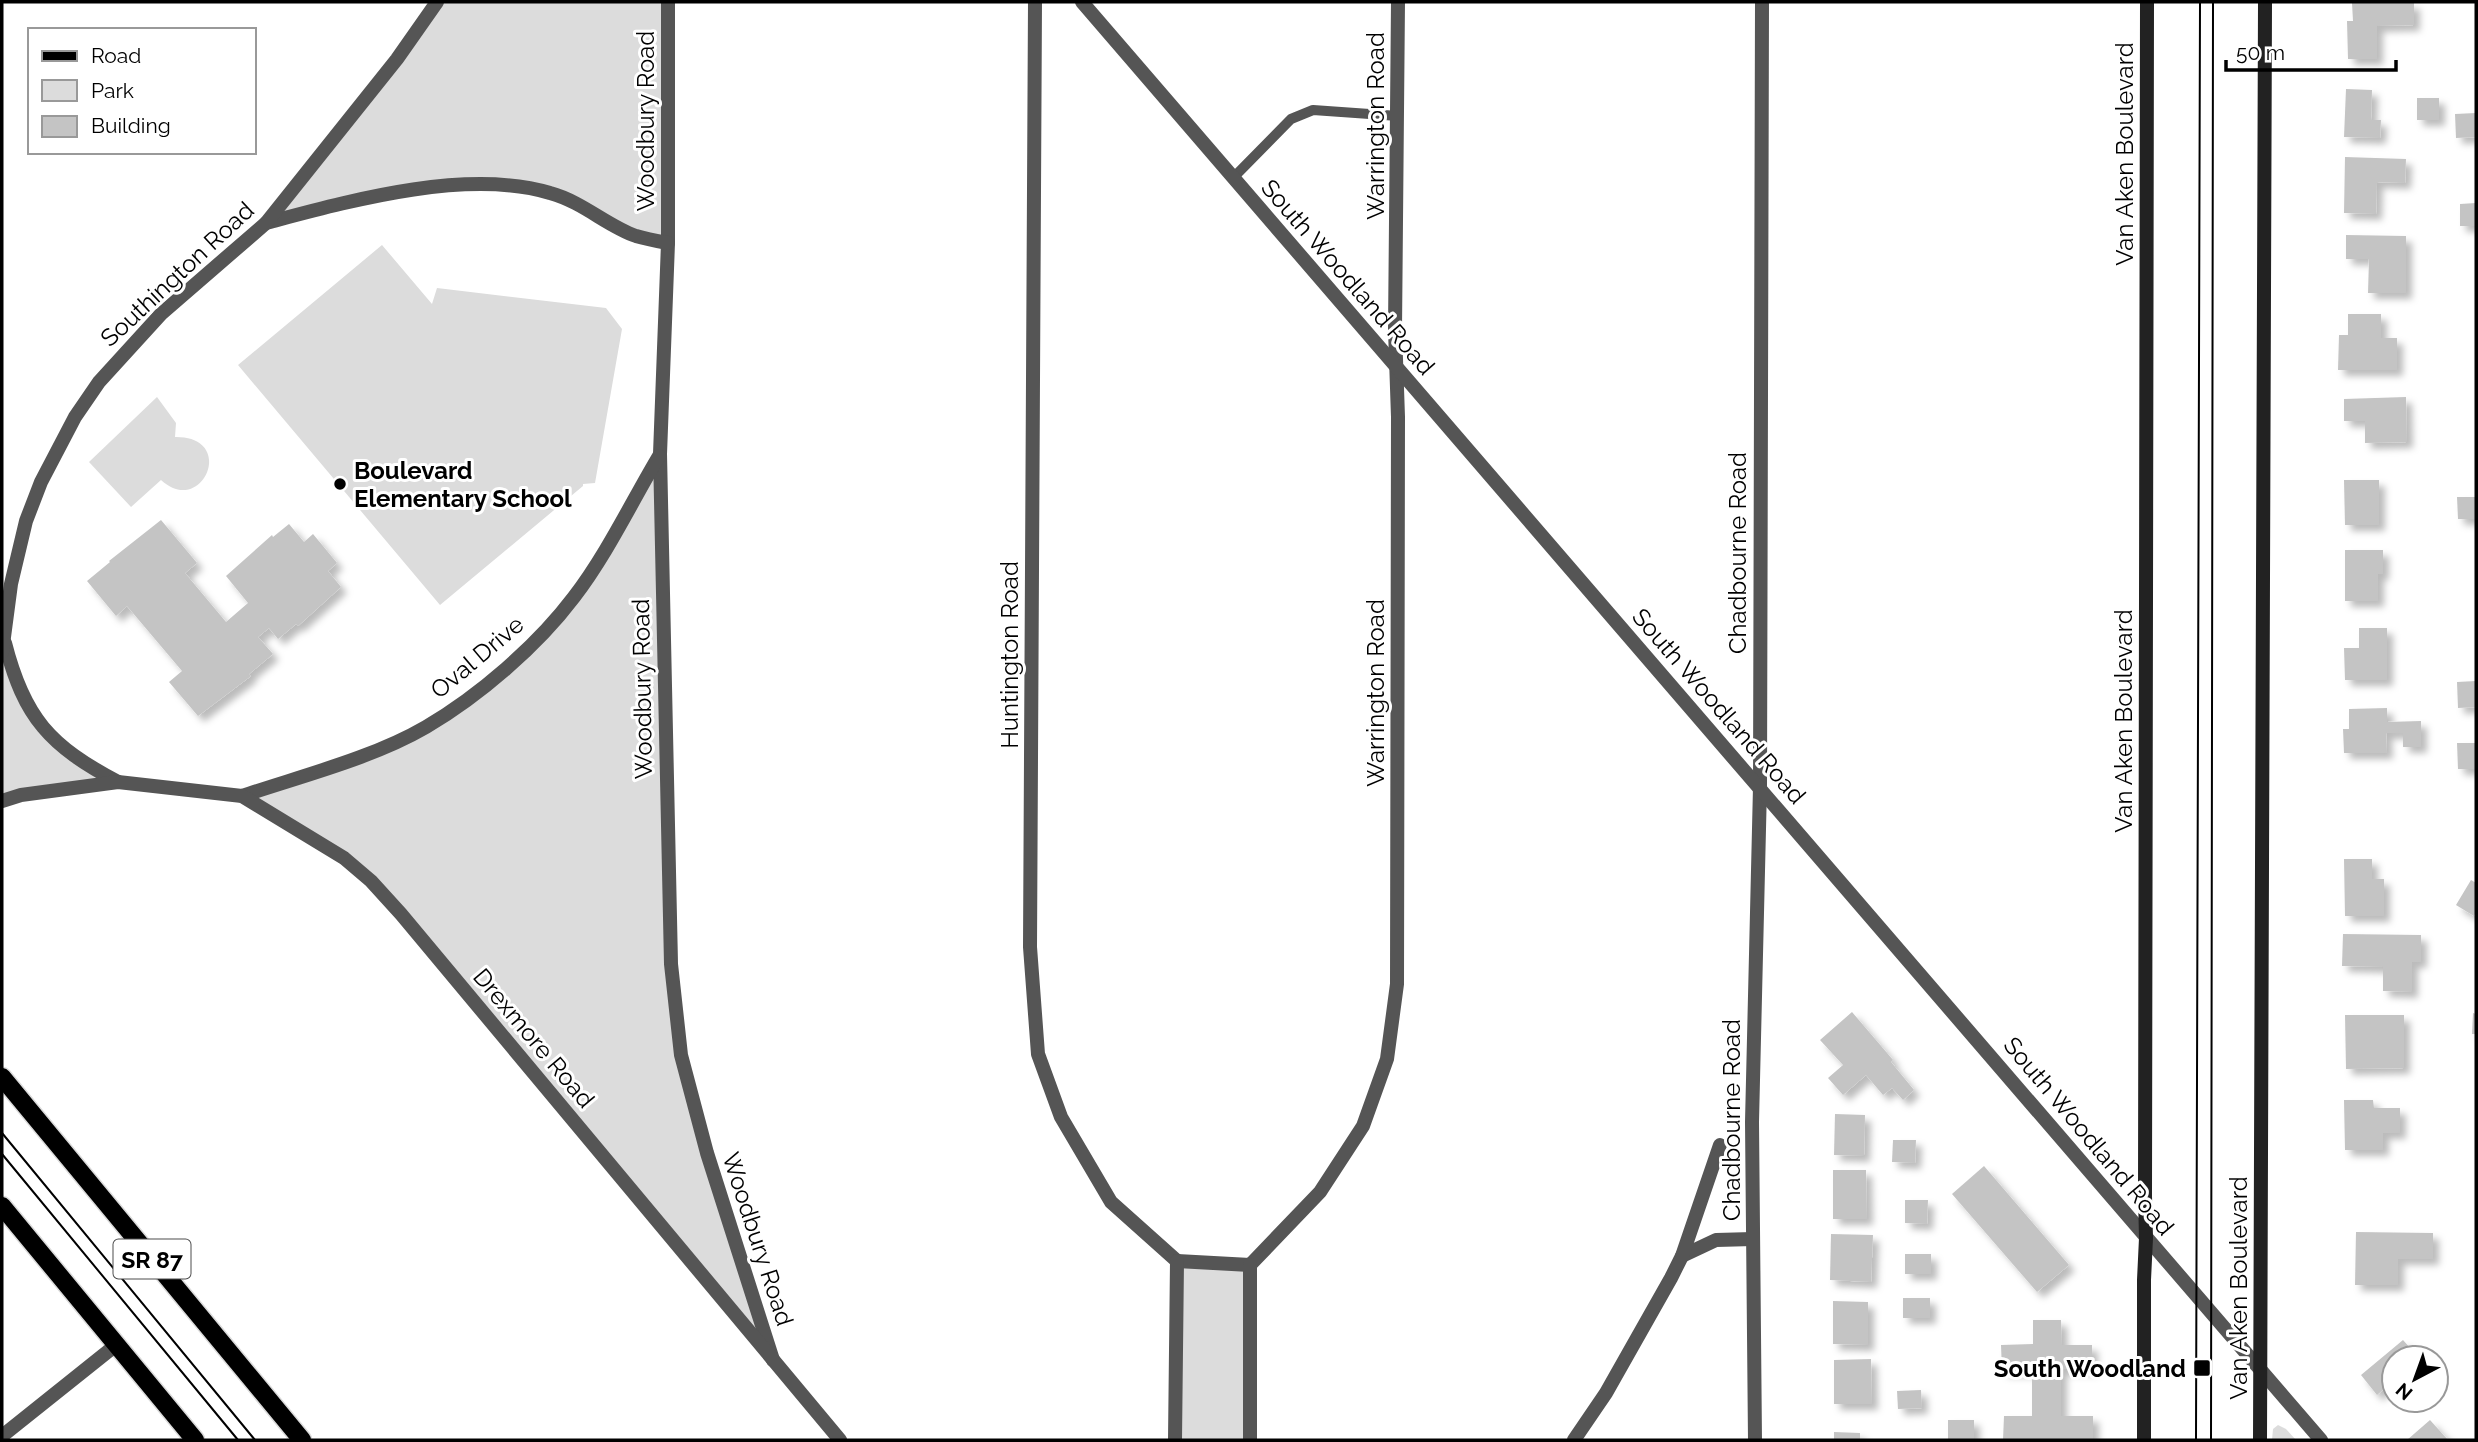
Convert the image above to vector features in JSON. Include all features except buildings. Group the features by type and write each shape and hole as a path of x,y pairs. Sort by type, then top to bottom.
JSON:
{"main road":[{"name":"Van Aken Boulevard","path":"2144,1440 2147,2"},
{"name":"Van Aken Boulevard","path":"2260,1440 2265,2"},
{"name":"SR 87","path":"2,1077 302,1440"},
{"path":"2,1206 195,1440"}],"street":[{"name":"Southington Road","path":"3,645 11,584 26,521 41,482 75,417 99,382 154,321 266,223 397,60 437,2"},
{"name":"Woodbury Road","path":"668,2 668,243 660,454 671,964 681,1055 707,1153 773,1360"},
{"name":"Huntington Road","path":"1035,2 1030,947 1038,1054 1061,1117 1111,1202 1177,1261"},
{"name":"South Woodland Road","path":"1082,2 2321,1440"},
{"name":"Warrington Road","path":"1250,1265 1320,1192 1363,1126 1387,1059 1396,984 1398,370 1395,330 1398,2"},
{"name":"Chadbourne Road","path":"1755,1440 1752,1122 1760,787 1762,2"},
{"path":"266,223 341,203 450,186 489,185 526,187 550,192 593,211 636,236 668,243"},
{"name":"Oval Drive","path":"242,796 385,746 427,727 471,697 516,658 573,598 603,554 660,454"},
{"name":"Drexmore Road","path":"3,645 22,696 50,737 71,755 118,782"},
{"name":"Drexmore Road","path":"2,801 21,795 118,782 242,796 324,844 371,881 401,914 841,1440"},
{"path":"1574,1440 1606,1393 1682,1256 1720,1145"},
{"path":"1682,1256 1716,1240 1753,1239"},
{"path":"1175,1440 1177,1261 1250,1265 1251,1440"},
{"path":"2,1436 116,1345"}],"lane":[{"path":"1233,178 1291,119 1302,113 1313,110 1398,116"}],"green space":[{"path":"437,2 668,2 668,243 550,193 450,185 266,223"},
{"path":"382,245 432,304 437,288 606,308 622,329 595,483 583,484 440,605 238,365"},
{"path":"157,397 176,423 175,437 194,440 205,449 209,460 207,472 200,483 189,489 176,489 161,480 131,507 89,462"},
{"path":"660,454 681,1055 773,1360 371,881 242,796 385,746 471,697 573,598"},
{"path":"2,652 36,719 118,782 2,801"},
{"path":"1177,1261 1250,1265 1250,1440 1175,1440"},
{"path":"2278,1425 2296,1440 2272,1440 2273,1429"}],"tram line":[{"path":"2196,1440 2200,2"},
{"path":"2211,1440 2213,2"},
{"path":"2,1133 255,1440"},
{"path":"2,1154 238,1440"}],"place":[{"name":"Boulevard Elementary School","path":"340,484"},
{"name":"South Woodland","path":"2202,1368"}]}
